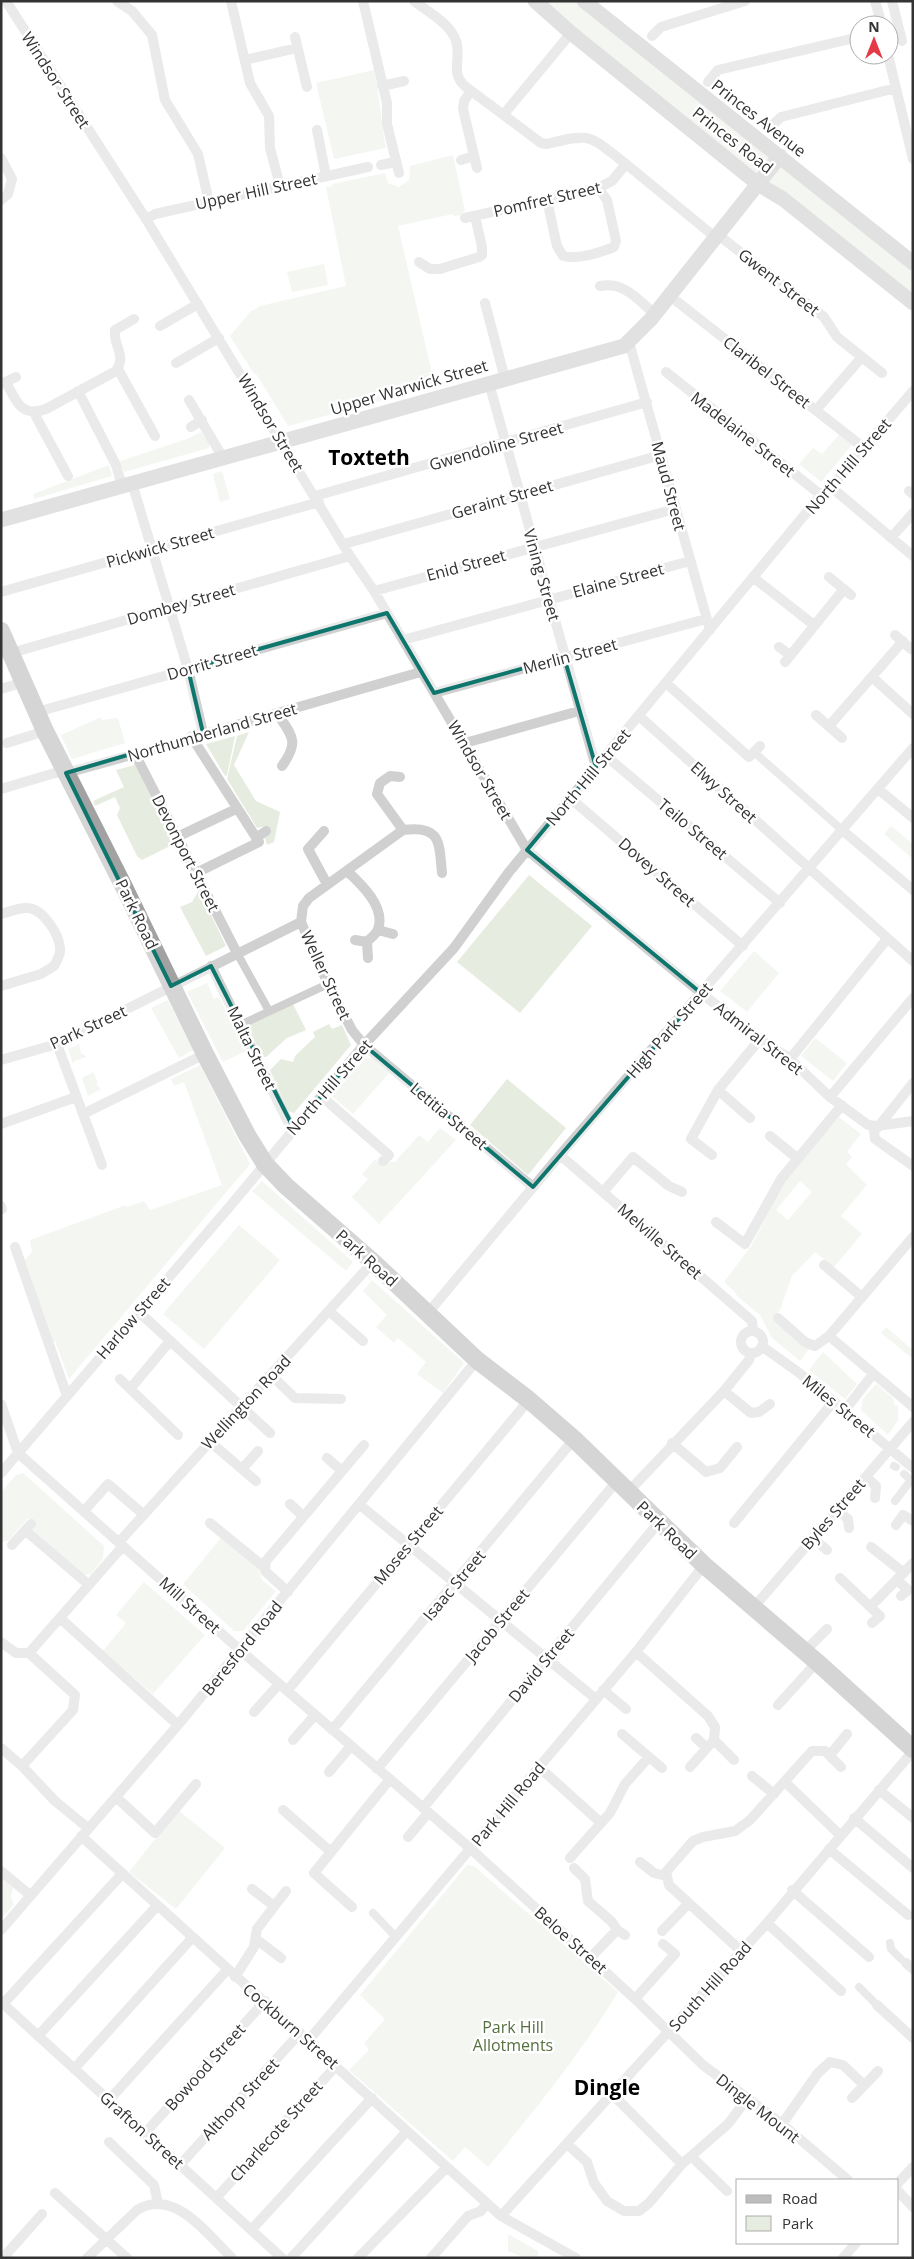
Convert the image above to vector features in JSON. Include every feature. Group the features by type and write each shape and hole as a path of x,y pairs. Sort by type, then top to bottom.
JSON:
{"highway":[{"name":"Park Road","path":"1,631 45,732 123,884 205,1054 246,1134 265,1164 286,1186 373,1262 477,1360 529,1400 574,1439 704,1565 811,1656 912,1746"}],"main road":[{"name":"Princes Road","path":"535,1 571,33 758,184 784,199 913,303"},
{"name":"Princes Avenue","path":"584,1 913,263"},
{"name":"Upper Warwick Street","path":"1,520 624,346 656,314 780,156"}],"street":[{"name":"Windsor Street","path":"6,1 146,219 350,556 374,591 421,672 466,743 527,850"},
{"path":"117,1 132,11 152,35 165,100 170,112 191,139 198,154 209,202"},
{"path":"231,1 250,83 270,116 270,148 280,186"},
{"path":"363,1 387,103 387,124 399,173"},
{"path":"414,1 451,31 457,47 455,70 460,82 471,91 541,143 548,144 585,136 592,138 716,236"},
{"path":"652,36 661,27 717,5 745,1"},
{"path":"875,1 879,15"},
{"path":"892,1 902,41"},
{"path":"504,114 571,33"},
{"path":"295,37 307,87"},
{"path":"708,82 718,70 849,39"},
{"path":"245,60 297,48"},
{"path":"890,65 913,159"},
{"path":"382,86 404,81"},
{"path":"772,126 781,118 896,88"},
{"path":"471,91 464,100 463,109 477,168"},
{"path":"317,130 326,176"},
{"path":"461,160 474,156"},
{"path":"1,158 12,179 8,194 1,200"},
{"path":"381,165 395,162"},
{"name":"Pomfret Street","path":"419,262 430,269 440,269 476,260 482,256 482,247 470,217 598,188 612,181 626,164"},
{"name":"Upper Hill Street","path":"146,219 155,214 368,167"},
{"path":"547,200 557,246 563,256 572,258 614,248 616,241 607,200 598,188"},
{"name":"Gwent Street","path":"716,236 824,317 837,337 882,372"},
{"path":"600,286 616,285 624,288 656,314"},
{"name":"Claribel Street","path":"670,296 864,448"},
{"path":"485,302 505,379"},
{"path":"160,326 198,304"},
{"path":"16,377 4,383 25,411 34,413 78,392 118,369 121,364 121,356 114,338 115,330 134,319"},
{"path":"176,363 219,338"},
{"name":"Maud Street","path":"629,342 710,630"},
{"path":"816,410 862,357"},
{"path":"118,369 155,436"},
{"name":"Madelaine Street","path":"666,372 821,495"},
{"name":"Vining Street","path":"489,383 596,767"},
{"name":"North Hill Street","path":"265,1164 364,1045 454,948 527,850 821,495 831,487 913,391"},
{"path":"78,392 127,484 151,549 188,669 203,733"},
{"path":"189,400 223,458"},
{"name":"Gwendoline Street","path":"317,499 647,402"},
{"path":"34,413 68,476"},
{"path":"191,427 202,420"},
{"name":"Geraint Street","path":"344,544 660,455"},
{"path":"831,487 913,556"},
{"name":"Pickwick Street","path":"1,592 317,499"},
{"name":"Enid Street","path":"374,591 675,509"},
{"path":"891,538 913,513"},
{"name":"Dombey Street","path":"11,653 350,556"},
{"name":"Elaine Street","path":"403,640 690,561"},
{"path":"779,647 787,658 814,625 847,592 829,577"},
{"path":"754,578 814,625"},
{"name":"Dorrit Street","path":"37,712 387,613"},
{"name":"Merlin Street","path":"434,693 564,656 706,619"},
{"path":"829,726 872,677 899,638 911,649"},
{"name":"Northumberland Street","path":"1,789 56,773 66,773 135,754 191,736 421,672"},
{"path":"872,677 913,714"},
{"path":"1,689 24,682"},
{"path":"666,683 749,757 757,749 842,830 913,890"},
{"path":"466,743 579,711"},
{"path":"276,713 294,742 292,752 282,766"},
{"path":"816,715 842,738"},
{"name":"Elwy Street","path":"639,716 887,940 913,961"},
{"path":"7,744 45,732"},
{"path":"191,736 236,810 257,840"},
{"name":"High Park Street","path":"428,1314 560,1155 913,748"},
{"name":"Devonport Street","path":"135,754 238,953"},
{"name":"Teilo Street","path":"606,756 780,903"},
{"path":"400,777 390,776 380,783 377,794 403,830 420,828 431,831 440,842 442,873"},
{"path":"878,789 913,818"},
{"name":"Dovey Street","path":"570,798 743,946"},
{"path":"177,837 236,810"},
{"name":"Weller Street","path":"364,1045 352,1030 328,984 301,922 303,906 327,884 403,830"},
{"path":"196,873 257,840 266,831"},
{"path":"324,831 308,849 327,884"},
{"name":"Admiral Street","path":"527,850 701,993 760,1039 790,1059 830,1097 868,1125 877,1126"},
{"path":"346,871 362,885 375,904 379,916 378,930 367,942 368,958"},
{"path":"1,914 28,908 37,911 45,918 58,940 60,949 54,966 41,974 1,986"},
{"name":"Park Street","path":"1,1060 57,1044 301,922"},
{"path":"378,930 393,934"},
{"path":"354,940 367,942"},
{"path":"790,1059 887,940"},
{"path":"238,953 269,1011"},
{"name":"Malta Street","path":"212,966 287,1120 294,1129"},
{"path":"240,1025 328,984"},
{"path":"830,1097 913,998"},
{"path":"712,1155 691,1139 718,1090 760,1039"},
{"path":"57,1044 102,1165"},
{"name":"Letitia Street","path":"364,1045 533,1188"},
{"path":"83,1114 205,1054"},
{"path":"913,1083 874,1132 875,1139 913,1166"},
{"path":"718,1090 750,1118"},
{"path":"321,1096 388,1155 383,1161"},
{"path":"1,1124 76,1097"},
{"path":"716,1222 745,1244 781,1179 842,1104"},
{"path":"877,1126 913,1121"},
{"path":"770,1136 797,1158"},
{"name":"Melville Street","path":"560,1155 604,1191 752,1321 753,1331 763,1337 763,1347"},
{"path":"604,1191 633,1157 669,1186 682,1192"},
{"name":"Harlow Street","path":"1,1473 265,1164"},
{"path":"778,1318 805,1342 815,1346 829,1336 913,1237"},
{"path":"15,1247 68,1396"},
{"name":"Wellington Road","path":"29,1653 89,1585 143,1514 373,1262"},
{"path":"824,1265 862,1297"},
{"path":"329,1311 363,1341"},
{"path":"139,1312 270,1433"},
{"path":"753,1331 746,1333 741,1341 744,1350 751,1353 759,1351 763,1347"},
{"path":"829,1336 913,1407"},
{"path":"130,1390 170,1341"},
{"name":"Miles Street","path":"763,1347 777,1355 890,1448 901,1469"},
{"path":"622,1486 672,1443 724,1391 749,1360 751,1353"},
{"name":"Beresford Road","path":"1,1930 30,1894 178,1725 477,1360"},
{"path":"845,1410 873,1374"},
{"path":"271,1375 295,1398 340,1399"},
{"path":"120,1379 178,1435"},
{"path":"724,1391 751,1413 759,1412 770,1404"},
{"name":"Moses Street","path":"254,1712 283,1687 409,1545 529,1400"},
{"path":"734,1523 834,1401"},
{"name":"Mill Street","path":"1,1404 18,1453 240,1650 471,1849"},
{"name":"Byles Street","path":"754,1607 913,1422"},
{"name":"Isaac Street","path":"332,1730 574,1439"},
{"path":"209,1441 256,1481"},
{"path":"672,1443 706,1472 720,1468 737,1447"},
{"path":"242,1469 258,1451"},
{"path":"264,1567 266,1561 303,1516 342,1471 363,1451"},
{"path":"327,1458 342,1471"},
{"path":"895,1501 912,1480 901,1469"},
{"path":"866,1477 876,1486 875,1498"},
{"path":"84,1511 108,1484 143,1514"},
{"name":"Jacob Street","path":"377,1769 501,1620 622,1486"},
{"path":"290,1504 303,1516"},
{"path":"360,1505 596,1699"},
{"path":"837,1510 848,1519 849,1528"},
{"path":"896,1525 904,1515 913,1521"},
{"name":"David Street","path":"408,1837 426,1810 546,1658 659,1522"},
{"path":"210,1523 264,1567 269,1576 288,1592"},
{"path":"12,1545 28,1528 89,1585"},
{"path":"813,1538 828,1550"},
{"path":"871,1546 901,1576 908,1590 901,1596"},
{"path":"871,1606 913,1563"},
{"name":"Park Hill Road","path":"308,2041 636,1652 704,1565"},
{"path":"840,1578 880,1616 872,1623"},
{"path":"61,1619 178,1725"},
{"path":"778,1705 827,1629"},
{"path":"1,1642 16,1653 29,1653 75,1695 73,1710 22,1766"},
{"path":"636,1652 708,1716 715,1727 710,1744 690,1767"},
{"path":"603,1690 626,1709"},
{"path":"293,1740 315,1715"},
{"path":"622,1734 662,1768"},
{"path":"830,1755 847,1734"},
{"path":"696,1738 710,1744 734,1760"},
{"path":"330,1772 351,1746"},
{"name":"South Hill Road","path":"501,2216 742,1951 879,1790 912,1746"},
{"name":"Cockburn Street","path":"1,1748 22,1766 122,1874 227,1970 265,2001 501,2216 576,2258"},
{"path":"742,1951 669,1885 666,1872 693,1841 703,1837 735,1831 750,1820 812,1751 825,1750 842,1767"},
{"path":"570,1858 610,1813 625,1784 649,1757"},
{"path":"539,1767 600,1822"},
{"path":"752,1776 774,1794"},
{"path":"352,1907 314,1873 390,1779"},
{"path":"785,1782 840,1835"},
{"path":"116,1797 156,1833 196,1784"},
{"path":"879,1790 913,1818"},
{"path":"282,1810 331,1852"},
{"path":"854,1818 913,1868"},
{"name":"Beloe Street","path":"471,1849 635,1998 669,2032"},
{"path":"829,1849 908,1915"},
{"path":"640,1862 654,1873 666,1876"},
{"path":"574,1868 585,1879 588,1901 612,1922 621,1933 590,1958"},
{"path":"1,1871 30,1894"},
{"path":"2,2003 122,1874"},
{"path":"252,1889 274,1906"},
{"path":"235,1977 249,1958 256,1939 257,1929 286,1890"},
{"path":"792,1890 869,1957"},
{"path":"662,1931 689,1903"},
{"path":"38,2036 157,1906"},
{"path":"374,1914 396,1937"},
{"path":"766,1923 841,1991"},
{"path":"74,2068 192,1938"},
{"path":"256,1939 282,1958"},
{"path":"635,1998 675,1954 663,1944"},
{"path":"890,1946 907,1964"},
{"path":"109,2100 227,1970"},
{"path":"859,1987 913,2038"},
{"name":"Bowood Street","path":"145,2133 265,2001"},
{"name":"Grafton Street","path":"2,2003 282,2258"},
{"name":"Dingle Mount","path":"669,2032 703,2065 782,2124 847,2179"},
{"name":"Althorp Street","path":"180,2165 300,2033"},
{"path":"782,2124 818,2073 830,2062 843,2065 864,2085"},
{"name":"Charlecote Street","path":"217,2197 336,2066"},
{"path":"852,2098 878,2071"},
{"path":"612,2094 682,2164"},
{"path":"252,2230 372,2098"},
{"path":"567,2144 587,2162 594,2183 607,2201 624,2210 638,2211 649,2203 682,2164 728,2124 747,2099"},
{"path":"291,2258 407,2130"},
{"path":"109,2142 154,2185 158,2204"},
{"path":"691,2156 727,2191"},
{"path":"358,2258 447,2167"},
{"path":"899,2183 913,2167"},
{"path":"54,2193 126,2258"},
{"path":"899,2193 913,2207"},
{"path":"431,2258 468,2216 481,2211 487,2203"},
{"path":"87,2258 137,2210 145,2204 158,2204 171,2205 184,2212 232,2258"},
{"path":"3,2258 42,2214"},
{"path":"843,2258 855,2244"}],"highlighted area":[{"path":"387,613 434,693 564,657 596,767 527,850 701,993 533,1187 364,1045 294,1129 211,966 171,986 66,773 203,733 188,669"}],"green space":[{"path":"539,1 584,1 913,263 913,303"},
{"path":"374,70 386,148 334,159 316,83"},
{"path":"453,155 465,211 461,215 454,216 453,214 398,226 435,386 288,426 257,375 254,374 230,336 250,312 260,306 346,286 326,187 333,186 332,184 385,173 388,183 399,187 409,180 410,166"},
{"path":"324,264 328,285 292,292 287,272"},
{"path":"201,432 209,442 209,448 124,472 120,461 187,439"},
{"path":"839,435 852,445 821,482 799,464 813,448 822,454"},
{"path":"109,465 112,476 34,499 33,494"},
{"path":"222,471 230,499 220,502 213,474"},
{"path":"101,717 102,720 118,718 125,743 72,759 61,735"},
{"path":"249,732 234,765 256,801 280,812 274,842 267,845 265,838 270,833 265,826 257,828 227,779 237,736"},
{"path":"235,736 227,775 225,776 206,744"},
{"path":"135,765 175,842 142,860 137,856 117,815 120,808 115,797 95,806 93,801 124,787 116,770"},
{"path":"891,826 913,844 913,859 884,834"},
{"path":"529,875 592,926 520,1013 457,962"},
{"path":"199,890 226,946 206,956 180,907 192,902"},
{"path":"754,951 779,973 747,1012 720,991"},
{"path":"207,983 214,999 219,997 246,1051 223,1062 187,992"},
{"path":"168,1000 193,1050 179,1058 151,1008"},
{"path":"292,1002 306,1030 287,1038 266,1057 262,1057 247,1025"},
{"path":"329,1024 332,1029 342,1025 351,1045 294,1113 288,1111 270,1070 281,1059 293,1062 295,1056 315,1037 313,1032"},
{"path":"815,1038 847,1063 833,1081 801,1056"},
{"path":"79,1044 81,1053 87,1057 74,1061 73,1064 68,1049"},
{"path":"366,1058 373,1059 389,1073 353,1114 332,1096"},
{"path":"200,1065 250,1164 69,1379 55,1341 53,1343 25,1260 32,1252 30,1240 126,1205 127,1207 144,1201 150,1210 222,1185 184,1082 174,1086 171,1079"},
{"path":"93,1072 98,1082 96,1084 101,1089 88,1096 82,1078"},
{"path":"507,1079 566,1128 528,1175 470,1125"},
{"path":"839,1117 861,1134 847,1152 852,1157 846,1164 867,1185 841,1216 862,1234 834,1267 815,1252 792,1276 780,1310 774,1317 810,1348 800,1361 772,1338 760,1315 738,1297 724,1282 752,1245 784,1180","holes":["800,1181 812,1192 788,1220 776,1210"]},
{"path":"440,1128 456,1140 379,1224 352,1197 368,1179 362,1174 375,1159 381,1165 384,1162 395,1162 419,1135 428,1142"},
{"path":"262,1181 353,1262 346,1271 252,1191"},
{"path":"239,1225 280,1260 204,1349 163,1314"},
{"path":"372,1280 464,1363 443,1393 417,1374 426,1362 398,1338 394,1343 376,1327 387,1315 363,1291"},
{"path":"886,1327 913,1350 913,1359 881,1333"},
{"path":"823,1352 857,1384 845,1399 809,1370"},
{"path":"876,1384 893,1398 895,1406 898,1405 898,1420 888,1435 861,1410 863,1399"},
{"path":"23,1473 104,1546 103,1559 91,1574 84,1575 33,1530 36,1524 28,1518 8,1541 1,1542 1,1492 16,1475"},
{"path":"221,1538 258,1568 262,1580 276,1591 243,1631 234,1631 183,1584"},
{"path":"144,1582 205,1635 153,1694 103,1651 126,1623 116,1615"},
{"path":"178,1810 225,1848 176,1909 129,1872"},
{"name":"Park Hill Allotments","path":"467,1865 474,1866 618,1992 572,2060 488,2167 465,2147 453,2161 349,2070 369,2050 364,2043 385,2019 360,1995"},
{"path":"1,1877 13,1888 11,1897 14,1904 1,1919"},
{"path":"508,2234 538,2251 538,2258 525,2258 508,2251"}],"district":[{"name":"Toxteth","path":"369,457"},
{"name":"Dingle","path":"607,2087"}]}
